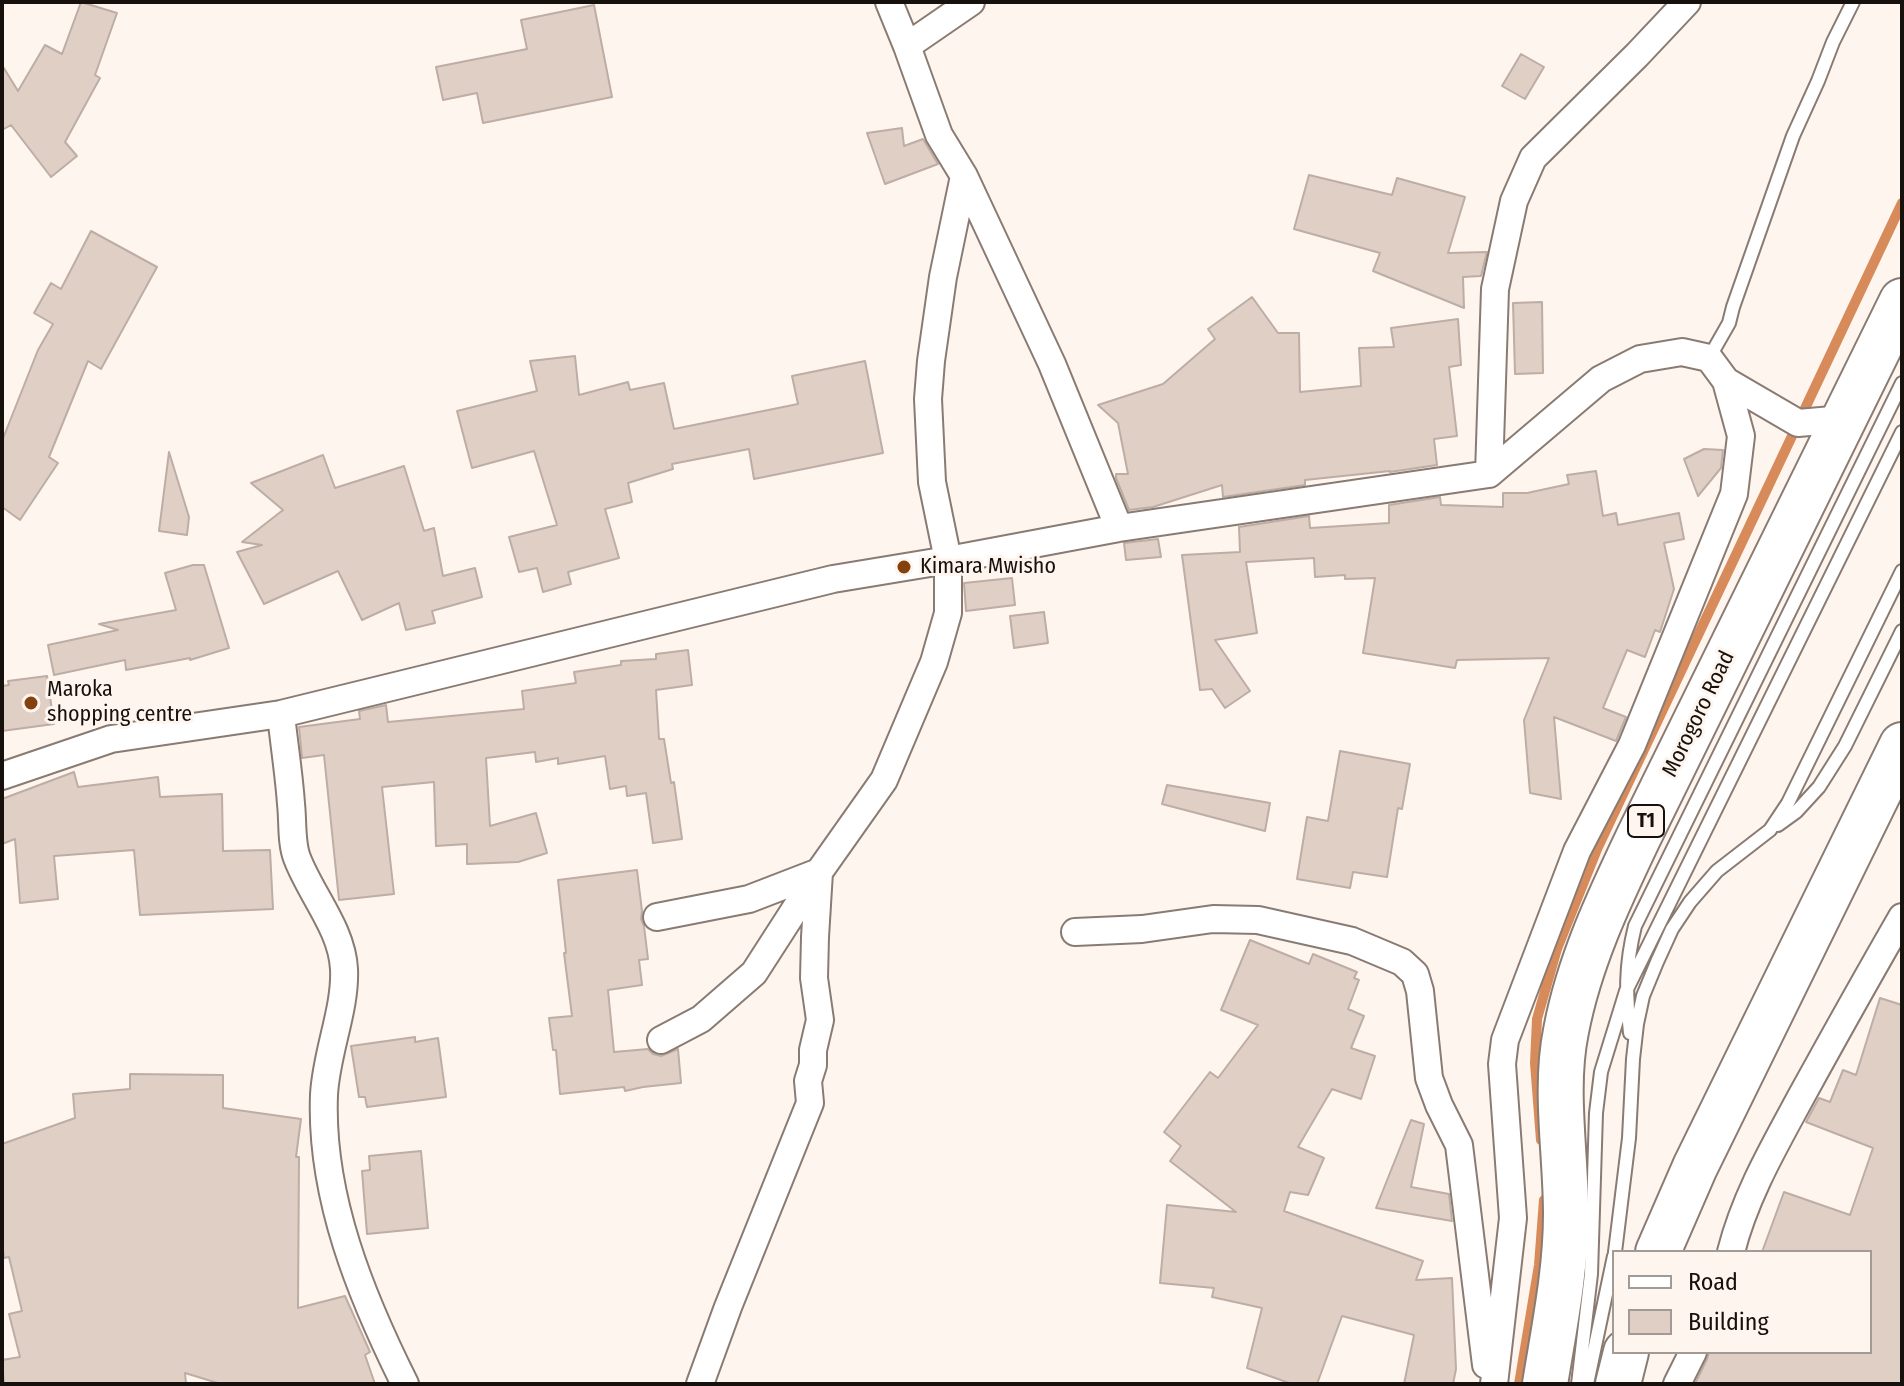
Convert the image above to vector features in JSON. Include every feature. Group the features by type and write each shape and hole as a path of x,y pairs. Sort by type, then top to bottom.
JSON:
{"highway":[{"name":"Morogoro Road","path":"1545,1384 1566,1217 1560,1074 1565,1033 1578,978 1639,836 1902,301"},
{"path":"1659,1250 1702,1153 1902,745"},
{"path":"1618,1384 1626,1354"}],"street":[{"path":"889,2 939,135 964,176 1052,364 1119,528"},
{"path":"907,46 971,2"},
{"path":"1489,474 1495,289 1514,201 1533,158 1687,2"},
{"path":"661,1040 701,1019 754,973 819,872 884,780 924,689 943,635 948,613 948,560 932,482 928,399 943,277 964,176"},
{"path":"2,776 111,739 281,714 833,579 1119,528 1489,474 1601,379 1640,359 1682,352 1709,358 1726,381 1741,436 1734,494 1632,745 1577,851 1505,1040 1502,1064 1513,1218 1492,1384"},
{"path":"1726,381 1798,423 1844,419"},
{"path":"281,714 296,856 336,936 344,969 324,1092 330,1177 347,1247 405,1384"},
{"path":"657,917 749,899 819,872"},
{"path":"700,1384 810,1103 808,1081 820,1020 814,978 819,872"},
{"path":"1732,1250 1762,1169 1902,917"},
{"path":"1075,932 1142,929 1213,919 1258,920 1352,941 1402,962 1415,974 1420,991 1429,1078 1459,1145 1492,1384"},
{"path":"1677,1384 1692,1354"}],"lane":[{"path":"1709,358 1729,323 1789,147 1853,2"},
{"name":"Morogoro Road","path":"1633,1059 1626,991 1635,926 1902,383"},
{"name":"Morogoro Road","path":"1578,1384 1591,1274 1596,1113 1601,1072 1626,991 1902,432"},
{"name":"Morogoro Road","path":"1770,830 1788,803 1902,571"},
{"name":"Morogoro Road","path":"1615,1250 1629,1138 1637,1024 1643,996 1672,929 1717,871 1796,812 1819,787 1845,746 1902,631"},
{"name":"Morogoro Road","path":"1587,1384 1612,1264"}],"building":[{"path":"81,2 117,13 95,75 100,78 65,142 77,156 51,177 11,125 2,130 2,65 18,91 45,45 62,54"},
{"path":"594,5 612,97 483,123 477,93 443,100 436,67 527,49 521,20"},
{"path":"1521,54 1544,67 1525,99 1502,86"},
{"path":"902,128 904,146 923,139 938,164 885,184 867,133"},
{"path":"1309,175 1392,195 1397,178 1465,197 1448,253 1487,252 1481,276 1463,277 1464,308 1373,271 1380,253 1294,229"},
{"path":"91,231 157,267 101,369 88,361 49,457 58,463 20,520 2,507 2,441 38,350 53,324 34,313 51,283 61,289"},
{"path":"1252,297 1278,333 1299,333 1300,392 1361,386 1359,348 1394,347 1391,328 1458,319 1461,365 1449,367 1457,436 1434,439 1437,465 1305,480 1305,485 1223,497 1222,485 1153,507 1129,510 1116,478 1116,474 1128,474 1118,423 1098,405 1163,384 1215,339 1208,329"},
{"path":"1542,302 1543,373 1515,374 1513,303"},
{"path":"575,356 579,395 628,382 630,390 664,383 674,429 798,404 792,376 865,361 883,453 754,479 749,449 672,464 673,469 628,483 632,502 605,509 619,558 568,572 571,584 543,592 537,568 519,572 509,537 557,525 534,451 472,468 457,411 537,391 530,361"},
{"path":"1704,449 1723,450 1721,468 1698,496 1684,459"},
{"path":"169,452 189,517 187,535 159,531"},
{"path":"323,455 335,488 404,466 424,531 434,528 443,576 475,568 482,597 432,611 435,623 406,630 399,603 362,620 338,571 264,604 237,552 262,545 242,542 283,510 251,483"},
{"path":"1596,471 1603,516 1616,513 1618,525 1679,513 1684,539 1664,543 1674,589 1660,632 1655,630 1645,657 1627,650 1603,708 1626,717 1616,741 1554,717 1561,799 1530,793 1524,720 1549,658 1457,660 1455,668 1363,653 1375,578 1345,579 1345,575 1315,577 1314,558 1246,562 1257,633 1215,640 1250,691 1225,708 1212,689 1200,690 1182,555 1240,552 1239,527 1309,516 1310,528 1389,523 1389,505 1440,497 1441,505 1503,507 1503,493 1527,493 1569,484 1567,475"},
{"path":"1158,539 1161,557 1126,560 1124,543"},
{"path":"204,565 229,648 190,660 126,670 125,660 54,675 48,645 118,630 99,624 176,610 165,573"},
{"path":"1012,578 1015,605 966,611 964,583"},
{"path":"1044,612 1048,643 1014,648 1010,616"},
{"path":"688,650 692,685 656,690 659,739 664,739 671,783 674,782 682,839 653,843 646,793 627,796 626,786 610,789 605,756 558,764 558,758 536,762 535,752 486,758 490,826 536,813 547,853 518,862 467,864 467,844 436,846 434,782 382,787 394,894 339,900 324,755 302,758 299,727 360,719 359,711 386,705 388,722 524,709 522,691 576,683 574,672 621,665 621,661 656,659 656,654"},
{"name":"Maroka shopping centre","path":"47,676 54,724 2,731 2,686 9,685 8,681"},
{"path":"1340,751 1410,764 1402,809 1398,808 1387,877 1353,872 1350,888 1297,879 1307,817 1328,821"},
{"path":"74,772 78,787 158,777 160,797 222,794 223,851 270,850 273,909 140,915 134,850 54,856 58,899 20,903 15,839 2,844 2,799"},
{"path":"1167,785 1270,803 1265,831 1162,804"},
{"path":"637,870 648,959 639,960 642,985 608,990 614,1052 648,1049 661,1056 678,1049 681,1083 625,1091 624,1087 560,1094 549,1018 572,1016 558,880"},
{"path":"1250,940 1309,964 1313,954 1357,972 1354,978 1359,980 1348,1009 1364,1016 1351,1048 1375,1056 1361,1099 1332,1089 1298,1147 1324,1158 1308,1195 1290,1192 1284,1211 1423,1261 1416,1280 1452,1278 1456,1369 1453,1384 1404,1384 1414,1335 1342,1316 1317,1384 1292,1384 1247,1368 1262,1308 1212,1297 1214,1288 1160,1283 1167,1205 1236,1212 1170,1161 1181,1146 1164,1132 1210,1072 1218,1078 1258,1025 1221,1010"},
{"path":"1880,998 1902,1005 1902,1384 1695,1384 1708,1354 1872,1354 1872,1250 1763,1250 1784,1192 1850,1215 1873,1148 1806,1122 1819,1098 1830,1102 1843,1070 1856,1075"},
{"path":"415,1037 415,1042 438,1038 446,1097 367,1107 365,1097 359,1097 351,1046"},
{"path":"130,1074 223,1075 223,1108 301,1119 296,1157 299,1157 298,1308 345,1296 370,1352 365,1355 375,1384 221,1384 185,1373 186,1384 4,1384 2,1360 20,1357 9,1314 22,1311 9,1257 4,1258 2,1244 2,1144 75,1118 73,1094 130,1089"},
{"path":"1411,1120 1424,1124 1411,1187 1449,1194 1452,1221 1376,1208"},
{"path":"421,1151 428,1228 367,1234 362,1171 370,1170 369,1156"}],"waterway":[{"path":"1541,1140 1535,1063 1537,1019 1557,949 1598,847 1902,203"},
{"path":"1519,1384 1539,1265 1544,1200"}],"place":[{"name":"Kimara Mwisho","path":"904,567"},
{"name":"Maroka shopping centre","path":"31,703"}]}
